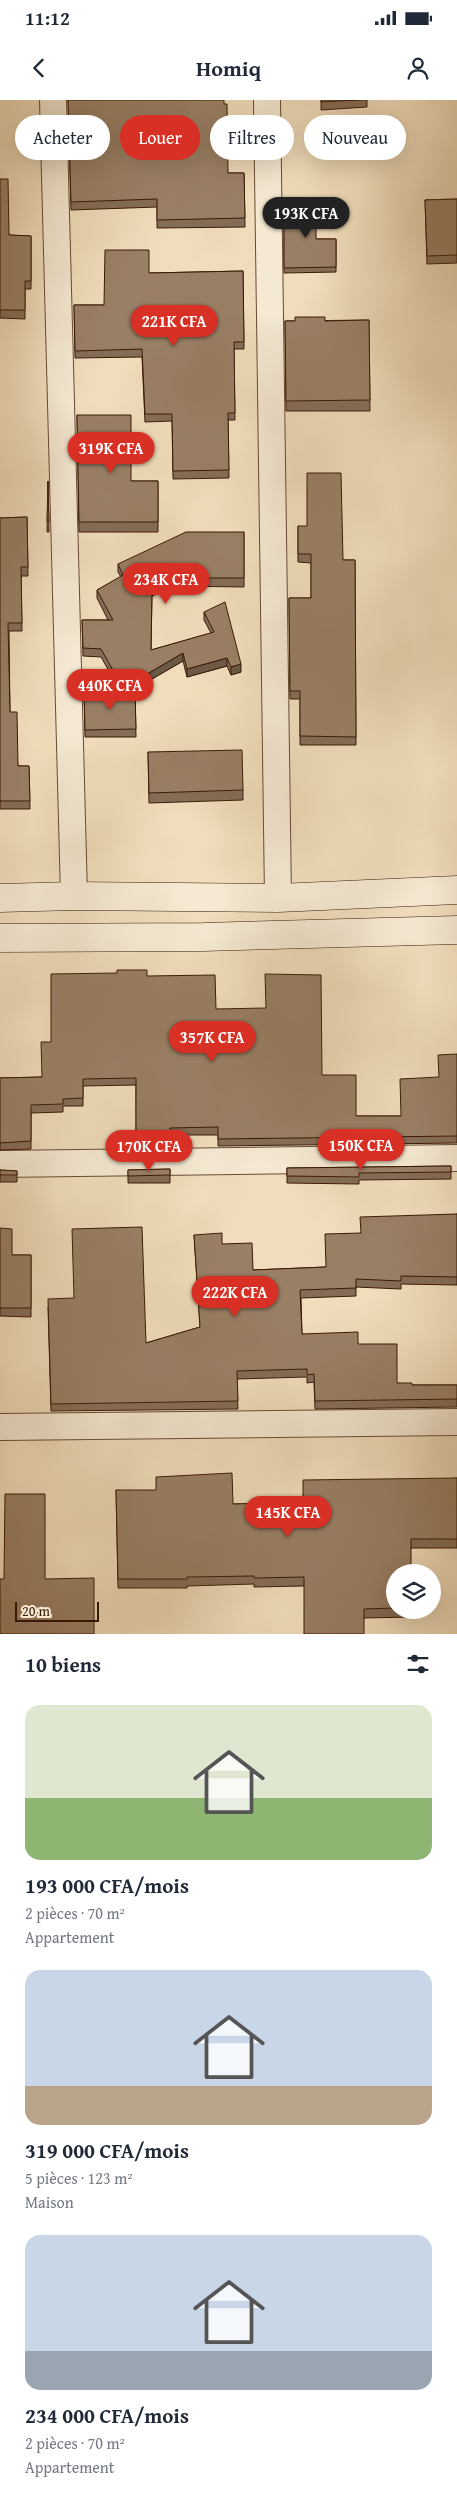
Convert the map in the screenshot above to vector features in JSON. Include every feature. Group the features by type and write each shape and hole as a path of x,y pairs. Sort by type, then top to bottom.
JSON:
{"main road":[{"path":"0,898 74,896 278,898 457,890"},
{"path":"0,938 202,937 457,930"}],"street":[{"path":"53,100 74,896"},
{"path":"268,100 278,898"},
{"path":"0,1164 457,1158"},
{"path":"0,1427 457,1422"}],"building":[{"path":"68,100 224,100 224,104 227,104 227,115 210,115 210,160 228,160 228,173 244,173 245,218 157,220 157,199 71,202 70,160 110,160 110,115 68,115"},
{"path":"321,100 358,100 321,102"},
{"path":"0,179 8,179 9,235 31,236 31,281 25,281 25,310 0,310"},
{"path":"457,199 457,255 427,256 425,200"},
{"path":"284,203 316,203 316,239 336,239 336,267 284,268"},
{"path":"105,250 149,250 149,273 243,271 244,342 234,342 235,413 228,413 229,470 173,471 172,414 145,414 142,349 75,351 74,305 104,305"},
{"path":"295,317 325,317 325,321 369,320 370,400 286,401 285,321 295,321"},
{"path":"77,415 131,415 131,481 158,481 158,522 79,522"},
{"path":"307,473 341,473 343,560 355,560 356,737 300,736 300,691 290,691 289,598 311,598 311,554 298,554 298,526 307,526"},
{"path":"48,481 49,522 47,522"},
{"path":"27,517 28,567 21,567 22,623 8,623 10,712 17,712 18,766 29,766 30,801 0,801 0,518"},
{"path":"186,532 244,532 244,578 172,578 152,588 151,650 214,632 204,612 225,602 241,664 231,667 227,658 187,669 183,653 123,688 101,649 83,648 82,620 113,620 97,590 123,575 118,564"},
{"path":"135,692 136,729 85,730 84,693"},
{"path":"242,750 243,790 149,793 148,752"},
{"path":"117,970 147,970 147,976 215,975 216,1009 266,1008 265,974 321,975 322,1075 356,1075 356,1116 401,1116 400,1079 439,1077 438,1055 457,1054 457,1136 218,1139 218,1127 170,1128 170,1139 136,1140 136,1078 83,1079 83,1098 63,1099 63,1104 31,1105 31,1141 0,1143 0,1078 42,1077 41,1042 51,1042 51,974 117,973"},
{"path":"451,1166 451,1172 359,1173 359,1177 287,1176 287,1168"},
{"path":"170,1169 170,1175 128,1176 128,1170"},
{"path":"0,1170 17,1171 17,1175 0,1175"},
{"path":"457,1214 457,1277 401,1276 401,1281 356,1279 356,1288 300,1290 302,1334 358,1332 358,1344 397,1344 397,1383 457,1385 457,1399 315,1401 314,1374 307,1375 307,1369 237,1371 238,1401 51,1404 48,1299 74,1298 72,1229 142,1227 146,1343 200,1327 194,1235 222,1233 222,1244 252,1243 253,1270 326,1267 325,1234 361,1233 360,1217"},
{"path":"0,1228 12,1229 12,1255 31,1255 31,1308 0,1308"},
{"path":"232,1473 233,1504 280,1503 280,1498 303,1497 303,1480 457,1478 457,1539 411,1539 411,1564 386,1564 386,1608 364,1609 364,1634 304,1634 304,1577 254,1578 254,1576 187,1577 187,1579 118,1579 116,1490 156,1490 156,1477"},
{"path":"5,1494 45,1494 45,1579 94,1578 94,1634 0,1634 0,1579 4,1579"}]}
